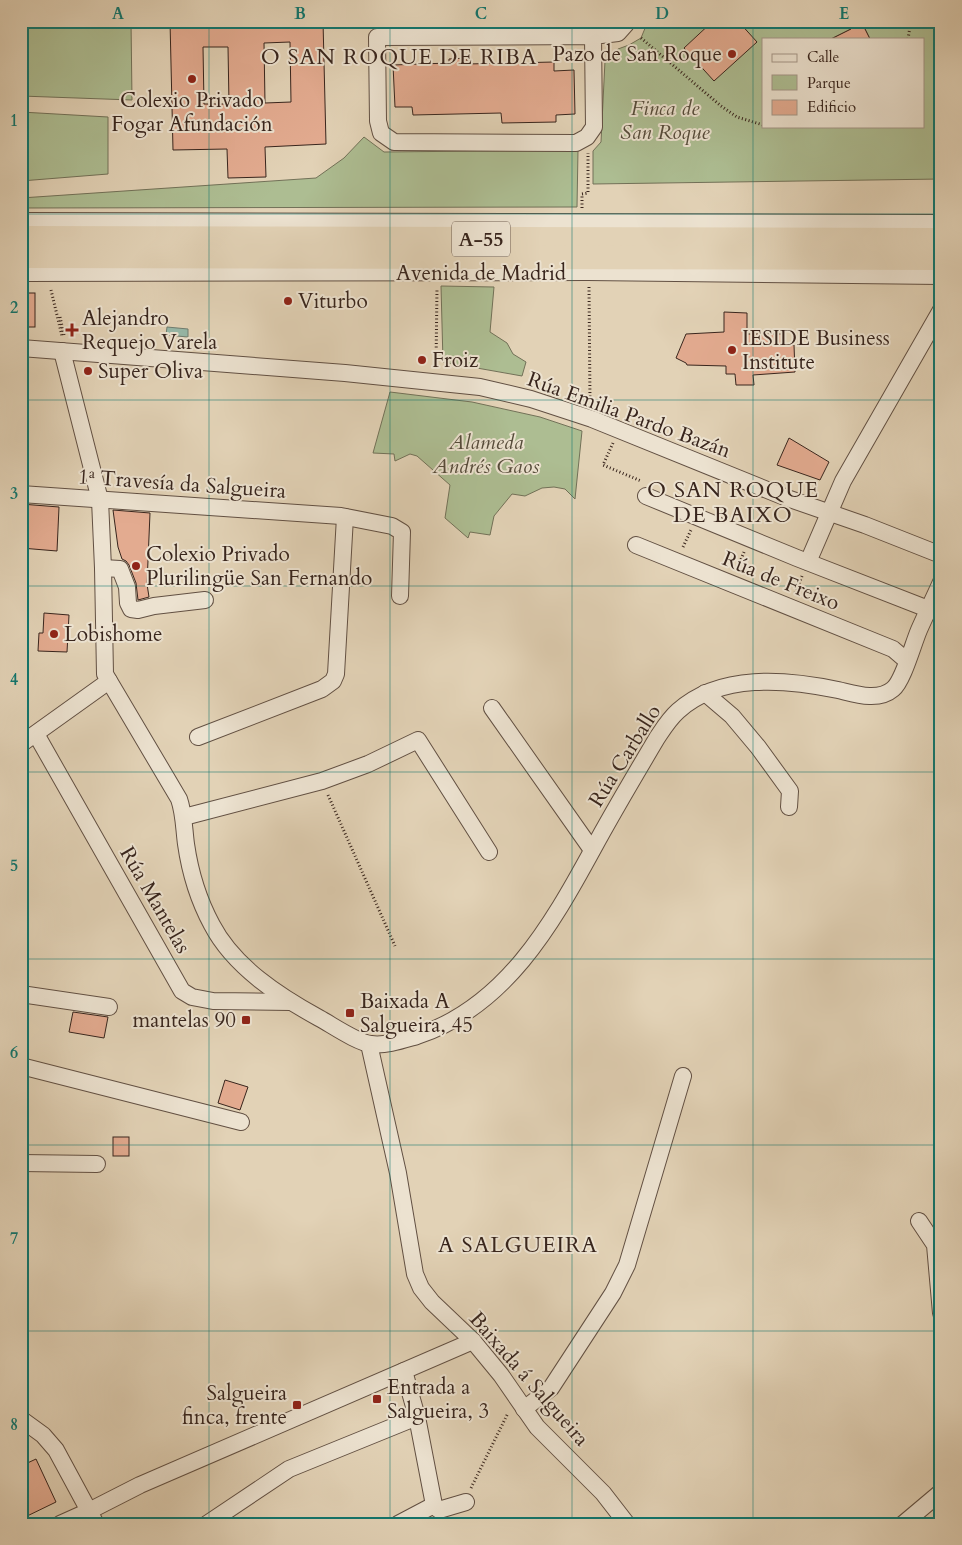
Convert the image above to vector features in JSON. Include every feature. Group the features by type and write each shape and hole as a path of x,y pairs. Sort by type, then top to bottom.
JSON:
{"highway":[{"name":"Avenida de Madrid","path":"21,238 941,240"},
{"name":"Avenida de Madrid","path":"21,256 941,258"}],"street":[{"path":"593,36 594,127 587,137 576,143 394,142 381,133 378,121 377,38 593,36 618,33 626,24 625,21"},
{"path":"21,222 941,223"},
{"name":"Avenida de Madrid","path":"21,273 588,272 941,276"},
{"path":"806,567 843,481 941,310"},
{"path":"62,341 100,500 105,674 179,799 184,817 186,845 195,884 212,927 242,964 291,1002 369,1044"},
{"name":"Rúa Emilia Pardo Bazán","path":"21,348 62,341 480,387 531,398 592,420 787,498 941,555"},
{"path":"645,489 806,567 928,609"},
{"name":"1ª Travesía da Salgueira","path":"21,494 343,517 392,526 402,532 400,596"},
{"path":"198,737 322,689 333,681 336,674 343,517"},
{"name":"Rúa de Freixo","path":"636,545 893,649 907,661"},
{"path":"103,568 120,569 127,587 128,603 131,609 138,610 154,606 204,600"},
{"name":"Rúa Carballo","path":"369,1044 394,1042 426,1033 466,1013 491,994 544,933 667,722 685,705 705,693 733,684 773,682 876,696 888,693 899,682 928,609 941,582"},
{"path":"21,744 109,681"},
{"path":"705,693 732,716 758,747 790,791 790,807"},
{"path":"492,708 592,850"},
{"name":"Rúa Mantelas","path":"36,734 182,991 192,998 213,1001 291,1002"},
{"path":"184,817 322,781 368,764 418,740 489,852"},
{"path":"21,994 109,1007"},
{"name":"Baixada á Salgueira","path":"369,1044 398,1173 416,1274 421,1288 432,1302 472,1340 501,1375 521,1406 546,1437 603,1493 627,1524"},
{"path":"21,1066 241,1122"},
{"path":"521,1406 551,1388 613,1293 627,1265 683,1076"},
{"path":"21,1163 97,1164"},
{"path":"919,1221 935,1245 941,1313"},
{"path":"60,1524 93,1518 140,1485 472,1340"},
{"path":"404,1371 417,1416 434,1505 440,1510 466,1502"},
{"path":"207,1524 289,1469 417,1416"},
{"path":"21,1419 43,1435 56,1450 93,1518"},
{"path":"903,1524 941,1492"},
{"path":"398,1524 434,1505"}],"path":[{"path":"908,38 911,21"},
{"path":"641,38 721,106 737,116 762,125"},
{"path":"588,152 588,193 582,194 582,208 588,208"},
{"path":"588,281 590,401"},
{"path":"436,365 437,282"},
{"path":"54,286 62,341"},
{"path":"44,290 52,290 62,341"},
{"path":"615,438 603,465 645,489"},
{"path":"680,552 692,526"},
{"path":"735,574 746,547"},
{"path":"793,597 806,567"},
{"path":"322,781 395,946"},
{"path":"466,1502 474,1479 509,1412 521,1406"}],"green space":[{"path":"21,21 131,21 132,100 21,96"},
{"name":"Finca de San Roque","path":"648,21 858,21 850,26 851,29 833,38 762,38 762,128 924,128 924,38 870,38 861,21 941,21 941,179 593,184 593,151 601,142 605,61 618,49 641,38"},
{"path":"21,112 108,117 108,174 21,181"},
{"path":"364,137 384,152 578,150 577,207 21,208 21,198 316,178 344,158"},
{"path":"441,286 494,287 490,332 507,343 513,354 526,362 522,376 443,362"},
{"name":"Alameda Andrés Gaos","path":"390,392 472,402 540,417 582,431 575,499 565,489 554,487 542,488 525,496 512,494 494,516 490,535 470,532 468,538 445,518 450,485 417,456 410,454 395,461 394,454 373,453"}],"shaded area":[{"path":"167,327 188,329 188,337 166,335"}],"building":[{"path":"170,21 323,21 326,144 265,147 266,177 228,178 227,149 173,150","holes":["290,42 291,102 265,103 264,43","203,47 228,47 229,104 204,104"]},
{"name":"Pazo de San Roque","path":"713,21 738,21 757,42 714,81 684,48"},
{"path":"861,21 870,38 833,38 851,29 849,26"},
{"path":"467,58 467,64 554,62 554,71 574,70 575,114 556,115 556,122 502,123 501,113 413,115 412,107 395,107 393,65 449,63 449,59"},
{"path":"21,293 35,293 35,327 21,327"},
{"path":"724,312 747,313 747,334 783,334 783,345 794,345 795,372 753,375 754,385 736,385 735,374 726,374 726,366 687,365 676,358 686,334 724,332"},
{"path":"789,438 829,462 820,480 777,465"},
{"path":"21,504 59,507 57,551 21,548"},
{"name":"Colexio Privado Plurilingüe San Fernando","path":"113,510 150,513 147,584 149,597 138,600 136,583 129,565 122,559 118,547"},
{"path":"44,613 69,615 67,652 38,651 39,633 43,633"},
{"path":"73,1012 108,1017 104,1038 69,1032"},
{"path":"225,1080 248,1087 240,1110 218,1103"},
{"path":"113,1137 129,1137 129,1156 113,1156"},
{"path":"36,1459 56,1502 21,1519 21,1466"}],"place":[{"name":"Pazo de San Roque","path":"732,54"},
{"name":"Colexio Privado Fogar Afundación","path":"192,79"},
{"name":"Viturbo","path":"288,301"},
{"name":"Alejandro Requejo Varela","path":"72,330"},
{"name":"IESIDE Business Institute","path":"732,350"},
{"name":"Froiz","path":"422,360"},
{"name":"Super Oliva","path":"88,371"},
{"name":"Colexio Privado Plurilingüe San Fernando","path":"136,566"},
{"name":"Lobishome","path":"54,634"},
{"name":"Baixada A Salgueira, 45","path":"350,1013"},
{"name":"mantelas 90","path":"246,1020"},
{"name":"Entrada a Salgueira, 3","path":"377,1399"},
{"name":"Salgueira finca, frente","path":"297,1405"}],"district":[{"name":"O SAN ROQUE DE RIBA","path":"399,57"},
{"name":"O SAN ROQUE DE BAIXO","path":"733,502"},
{"name":"A SALGUEIRA","path":"518,1245"}]}
